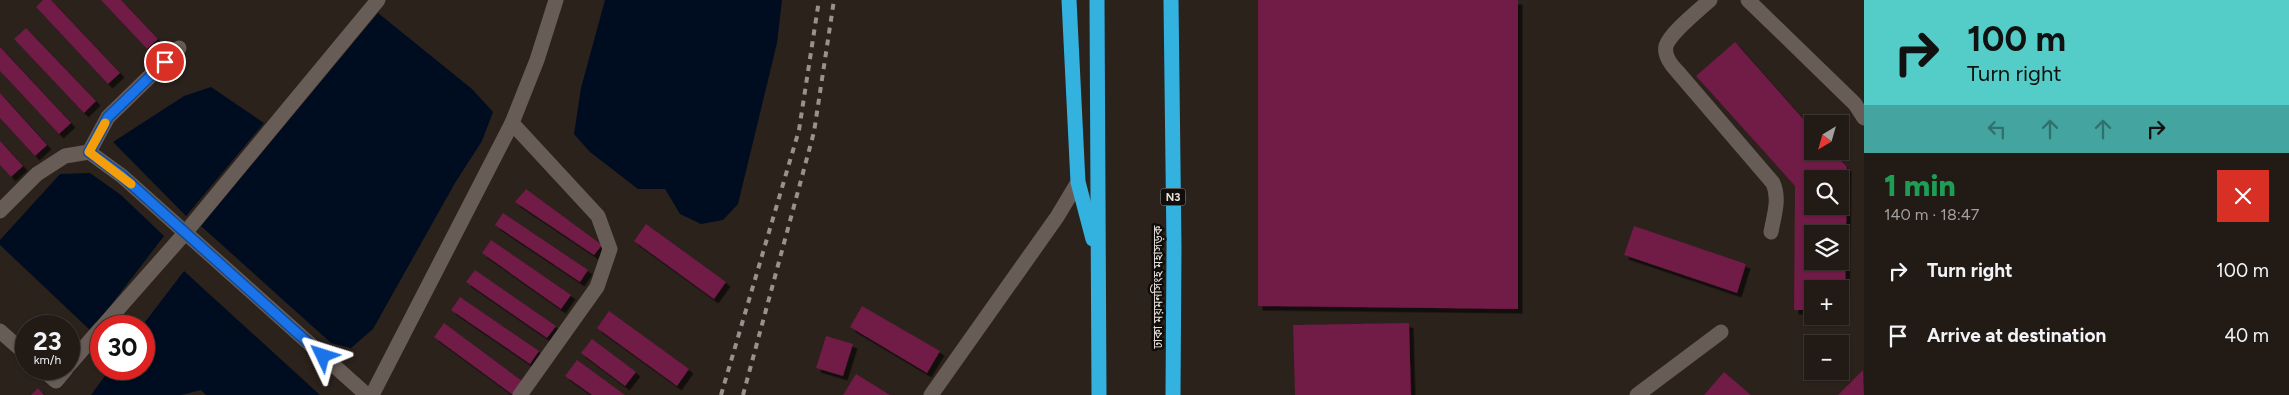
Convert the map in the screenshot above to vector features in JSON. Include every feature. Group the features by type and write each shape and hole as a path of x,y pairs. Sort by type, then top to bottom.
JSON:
{"highway":[{"path":"1069,0 1078,182 1098,260"},
{"path":"1097,0 1099,395"},
{"name":"ঢাকা ময়মনসিংহ মহাসড়ক","path":"1170,0 1174,247 1172,395"}],"street":[{"path":"113,315 185,233 378,0"},
{"path":"372,395 512,123 537,60 556,0"},
{"path":"1710,0 1670,39 1666,47 1666,55 1676,71 1773,183 1776,190 1777,204 1770,232"},
{"path":"1748,0 1854,104 1864,118"},
{"path":"89,152 108,117 179,48"},
{"path":"512,123 598,216 610,249 597,287 520,395"},
{"path":"0,211 36,174 65,156 89,152 122,176 367,395"},
{"path":"931,395 1057,217 1078,182"},
{"path":"0,331 15,344"},
{"path":"1637,395 1721,332"},
{"path":"80,353 90,341"}],"water":[{"path":"605,0 782,0 777,43 738,204 723,220 701,224 680,214 665,189 638,189 590,152 574,134 581,88"},
{"path":"378,13 472,89 493,112 482,141 455,183 373,329 351,348 331,343 201,226"},
{"path":"211,87 264,123 186,216 113,142 184,96"},
{"path":"90,173 121,195 164,236 103,315 90,315 90,330 80,321 80,315 74,315 0,245 0,240 60,174"},
{"path":"184,271 320,395 206,395 201,390 181,395 91,395 102,380 155,380 155,315 150,315"}],"building":[{"path":"43,0 51,0 120,73 108,84 36,7"},
{"path":"101,0 121,0 158,39 147,49"},
{"path":"1258,0 1518,0 1518,309 1258,306"},
{"path":"26,28 96,101 84,113 14,39"},
{"path":"1735,42 1804,120 1804,160 1840,160 1847,167 1847,170 1804,170 1804,215 1846,215 1846,225 1804,225 1804,270 1846,270 1845,280 1804,280 1804,310 1794,310 1795,186 1696,76"},
{"path":"0,47 71,123 59,134 0,71"},
{"path":"0,93 47,145 35,156 0,118"},
{"path":"0,141 23,166 11,177 0,165"},
{"path":"526,189 602,245 594,255 515,202"},
{"path":"503,213 588,270 580,282 495,225"},
{"path":"646,224 726,282 714,299 634,241"},
{"path":"1634,226 1746,264 1737,293 1624,255"},
{"path":"491,240 571,295 561,309 482,253"},
{"path":"475,270 556,326 547,338 466,282"},
{"path":"460,297 539,351 530,364 451,310"},
{"path":"862,306 940,351 927,373 850,327"},
{"path":"609,311 689,369 677,386 597,328"},
{"path":"444,323 526,384 513,395 434,337"},
{"path":"1409,323 1411,395 1295,395 1293,325"},
{"path":"826,336 853,344 843,376 816,368"},
{"path":"592,339 636,372 625,386 581,353"},
{"path":"577,360 625,395 592,395 565,376"},
{"path":"1863,370 1864,395 1838,395"},
{"path":"1724,372 1751,395 1704,395"},
{"path":"856,374 890,395 843,395"},
{"path":"38,388 44,395 31,395"}],"railway":[{"path":"721,395 799,130 819,0"},
{"path":"743,395 814,132 834,0"}],"slow traffic":[{"path":"105,123 89,152 131,184"}],"route":[{"path":"165,62 108,117 89,152 122,176 323,356"}]}
